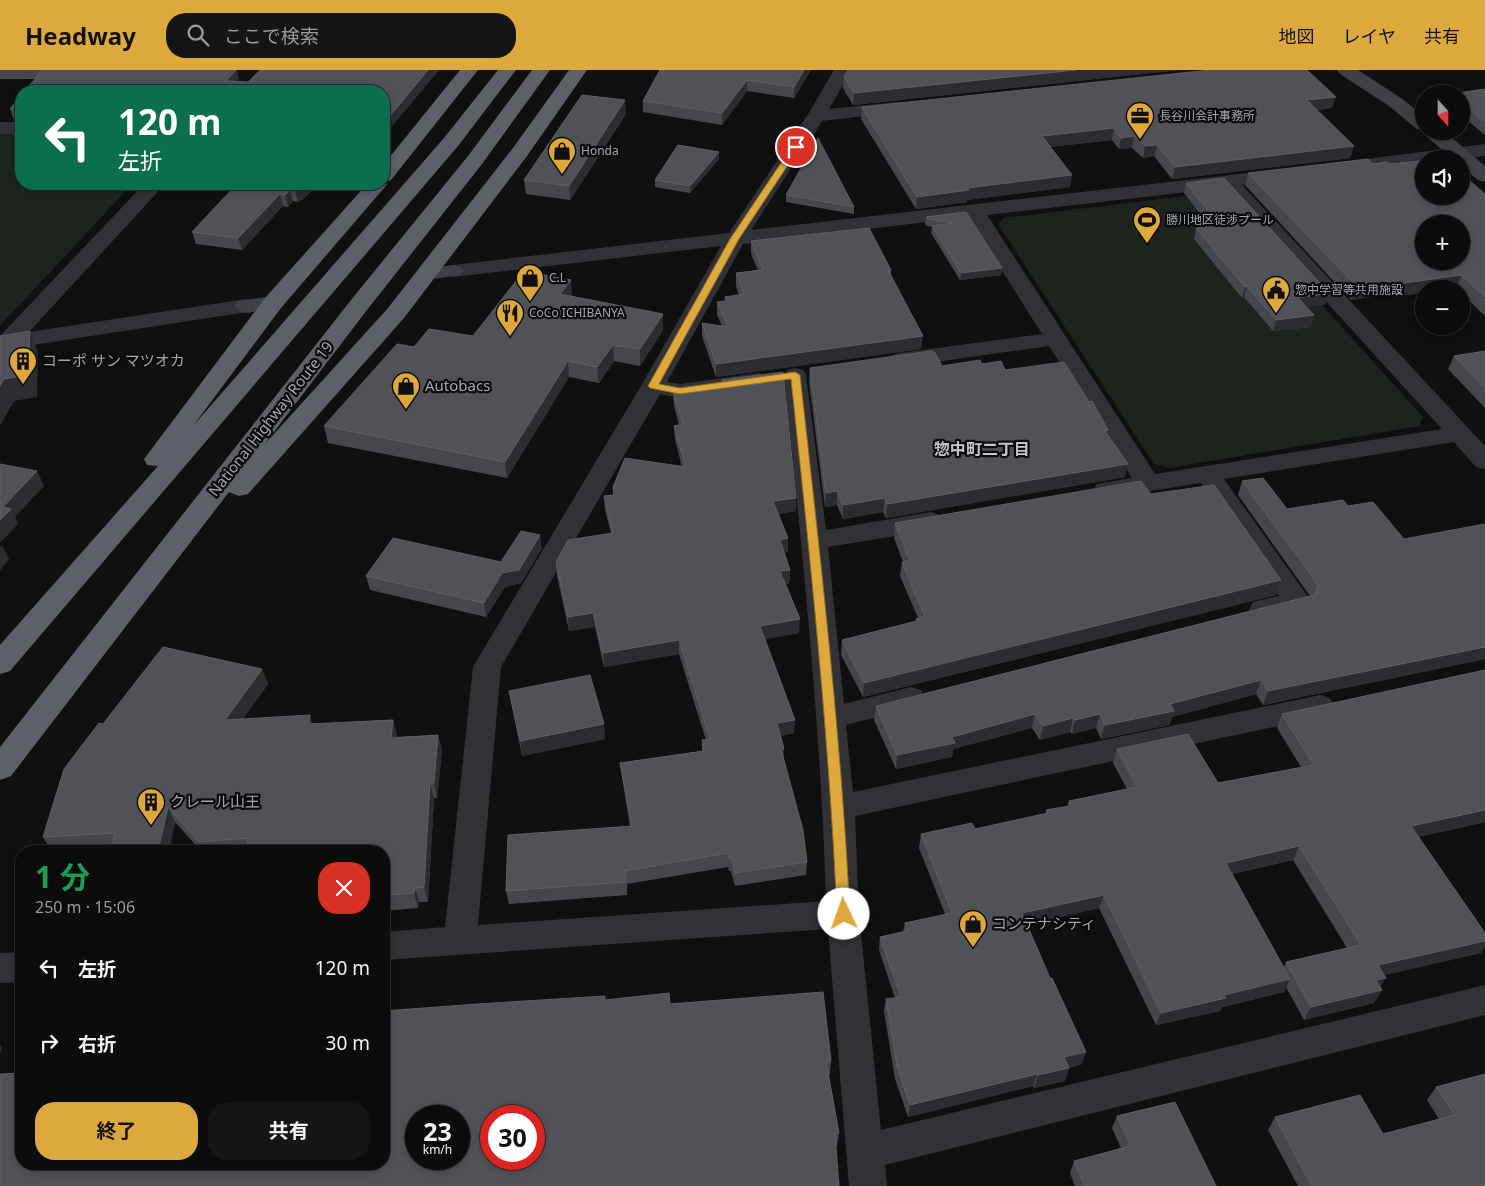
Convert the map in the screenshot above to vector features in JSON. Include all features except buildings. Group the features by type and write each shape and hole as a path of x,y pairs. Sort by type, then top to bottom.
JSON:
{"highway":[{"path":"390,169 469,70"},
{"path":"0,664 451,142 507,70"},
{"name":"National Highway Route 19","path":"0,768 93,652 361,302 487,144 541,70"},
{"path":"93,652 396,312 520,152 578,70"},
{"path":"19,642 273,303 372,190"}],"street":[{"path":"460,941 487,667 653,386 735,239 816,116 843,70"},
{"path":"1346,70 1395,102 1415,118"},
{"path":"816,116 914,106"},
{"path":"0,128 15,128"},
{"path":"1443,140 1454,150"},
{"path":"1470,152 1485,150"},
{"path":"1334,169 1415,159"},
{"path":"1470,163 1485,176"},
{"path":"426,274 1305,172"},
{"path":"1228,182 1485,461"},
{"path":"4,342 149,190"},
{"path":"974,211 1148,483"},
{"path":"4,342 273,303"},
{"path":"882,363 1055,339"},
{"path":"653,386 680,391 805,374 814,542 839,807 844,914 868,1186"},
{"path":"1079,495 1460,434"},
{"path":"1207,473 1297,601 1240,615"},
{"path":"814,542 951,517"},
{"path":"830,718 935,692"},
{"path":"839,807 1350,700"},
{"path":"390,946 844,914"},
{"path":"0,968 15,967"},
{"path":"866,1152 1485,1000"}],"shaded area":[{"path":"0,133 15,134 15,190 126,190 0,326"},
{"path":"1211,193 1224,196 1423,417 1419,426 1170,468 1154,464 998,224 1004,218"}],"place":[{"name":"長谷川会計事務所","path":"1140,140"},
{"name":"Honda","path":"562,175"},
{"name":"勝川地区徒渉プール","path":"1147,244"},
{"name":"C.L","path":"530,302"},
{"name":"惣中学習等共用施設","path":"1276,314"},
{"name":"CoCo ICHIBANYA","path":"510,337"},
{"name":"コーポ サン マツオカ","path":"23,385"},
{"name":"Autobacs","path":"406,410"},
{"name":"クレール山王","path":"151,826"},
{"name":"コンテナシティ","path":"973,948"}],"district":[{"name":"惣中町二丁目","path":"982,449"}],"route":[{"path":"796,147 735,239 653,386 680,391 795,375 814,542 839,807 844,914"}]}
